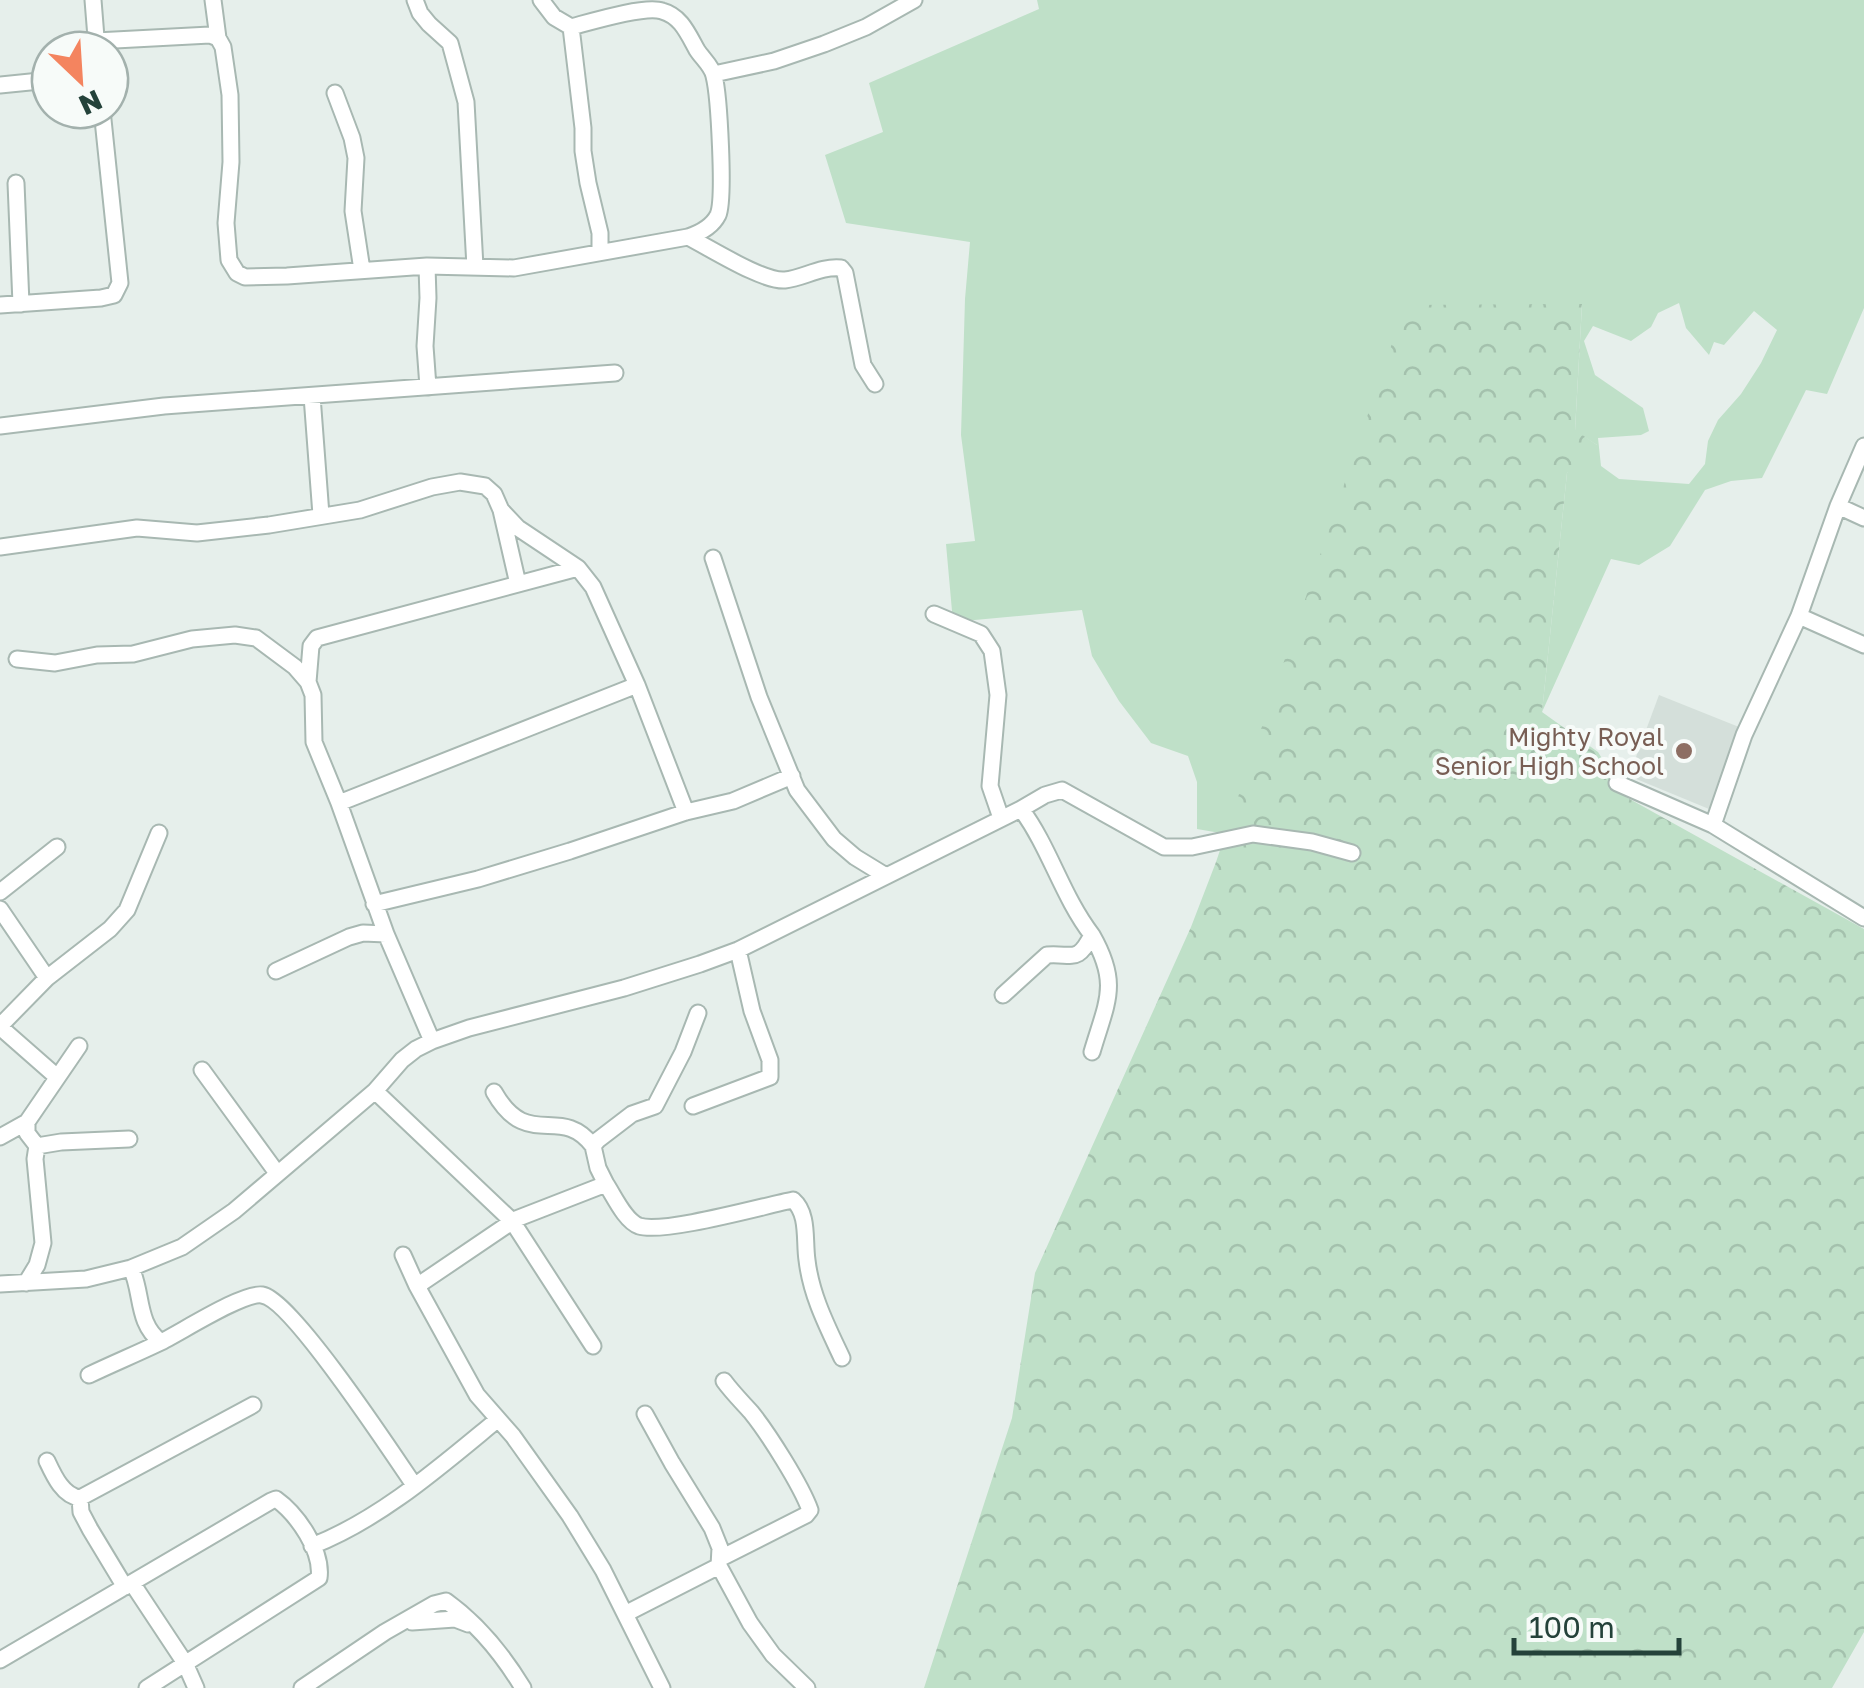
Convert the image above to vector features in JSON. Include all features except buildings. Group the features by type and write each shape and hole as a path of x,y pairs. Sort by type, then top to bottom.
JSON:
{"street":[{"path":"93,0 95,30"},
{"path":"214,0 230,94 231,162 226,223 227,248 237,273 286,276 426,266 514,268 688,237 712,224 722,199 714,74 684,26 665,6 571,27 554,18 541,0"},
{"path":"414,0 429,24 450,44 457,62 466,102 475,267"},
{"path":"714,74 774,61 824,44 866,27 914,0"},
{"path":"571,27 583,151 600,232 600,252"},
{"path":"130,43 210,35 218,38"},
{"path":"0,85 30,82"},
{"path":"335,93 356,158 353,211 362,270"},
{"path":"0,306 114,294 120,283 104,130"},
{"path":"16,183 20,304"},
{"path":"688,237 766,278 786,280 806,272 840,268 845,273 863,366 875,384"},
{"path":"426,266 428,387"},
{"path":"0,426 164,406 615,373"},
{"path":"312,396 321,516"},
{"path":"1713,824 1744,735 1799,616 1864,446"},
{"path":"0,547 138,528 196,532 269,525 360,510 460,482 485,486 494,494 518,584"},
{"path":"1838,506 1864,518"},
{"path":"501,510 518,528 578,568 593,587 686,812"},
{"path":"714,558 759,697 802,798 834,839 855,858 886,876"},
{"path":"308,682 311,646 318,638 578,568"},
{"path":"934,614 982,634 992,651 998,695 990,786 1001,818"},
{"path":"1799,616 1864,645"},
{"path":"17,659 54,663 97,654 133,654 192,639 235,635 256,638 296,667 313,695 314,742 340,803 376,910 432,1041"},
{"path":"340,803 637,686"},
{"path":"363,933 376,910 733,800 792,776"},
{"path":"1617,783 1713,824 1864,918"},
{"path":"0,1284 86,1279 131,1268 182,1247 234,1212 375,1091 416,1049 469,1028 624,988 738,950 1045,795 1062,790 1164,847 1192,847 1253,834 1312,842 1352,853"},
{"path":"1021,809 1072,908 1101,951 1110,976 1109,994 1092,1052"},
{"path":"56,1077 0,1027 47,978 110,929 127,910 159,834"},
{"path":"0,892 56,847"},
{"path":"0,909 47,978"},
{"path":"276,971 350,937 386,934"},
{"path":"1004,995 1048,955 1075,956 1092,935"},
{"path":"693,1106 770,1077 770,1060 752,1011 738,950"},
{"path":"593,1146 632,1114 656,1106 684,1052 698,1012"},
{"path":"0,1137 27,1122 80,1046"},
{"path":"202,1070 277,1172"},
{"path":"375,1091 512,1221 593,1346"},
{"path":"494,1092 515,1119 526,1124 572,1128 585,1136 593,1146 606,1184 632,1222 640,1226 684,1223 793,1200 800,1206 804,1220 812,1288 842,1358"},
{"path":"27,1122 28,1133 38,1146"},
{"path":"38,1146 128,1139"},
{"path":"26,1284 38,1265 43,1243 35,1159 38,1146"},
{"path":"416,1286 512,1221 606,1184"},
{"path":"403,1254 416,1286 477,1394 513,1436 603,1570 662,1688"},
{"path":"131,1268 140,1288 141,1312 152,1336 161,1342"},
{"path":"89,1375 240,1300 260,1294 268,1296 301,1328 414,1485"},
{"path":"625,1614 810,1510 769,1440 724,1381"},
{"path":"46,1461 61,1486 72,1497 80,1498 253,1405"},
{"path":"644,1414 706,1517 717,1539 720,1562 750,1623 773,1655 808,1688"},
{"path":"312,1546 371,1515 497,1420"},
{"path":"80,1498 82,1512 185,1664 196,1688"},
{"path":"0,1660 276,1499 288,1508 312,1546 320,1566 319,1578 147,1688"},
{"path":"302,1688 346,1657 434,1604 446,1601 476,1627 522,1687"}],"shaded area":[{"name":"Mighty Royal Senior High School","path":"1659,695 1739,727 1709,809 1629,776"}],"green space":[{"path":"1037,0 1864,0 1864,308 1827,394 1806,390 1762,478 1731,481 1705,490 1670,546 1639,565 1611,559 1542,712 1567,473 1597,445 1575,431 1582,305 1226,834 1197,829 1197,782 1188,756 1151,743 1119,701 1092,656 1082,610 953,622 946,544 975,541 961,435 970,242 846,223 825,155 883,132 869,83 1039,9","holes":["1679,303 1686,328 1709,355 1714,342 1724,345 1754,311 1777,330 1741,394 1718,420 1708,441 1705,464 1689,484 1619,479 1601,466 1598,438 1649,431 1643,408 1595,375 1584,341 1593,326 1631,341 1651,327 1658,313"]},
{"path":"1582,304 1575,430 1597,445 1597,459 1567,473 1542,712 1598,752 1626,797 1864,929 1864,1632 1832,1688 924,1688 1012,1418 1035,1273 1191,927 1216,862 1405,305"}],"place":[{"name":"Mighty Royal Senior High School","path":"1684,751"}]}
